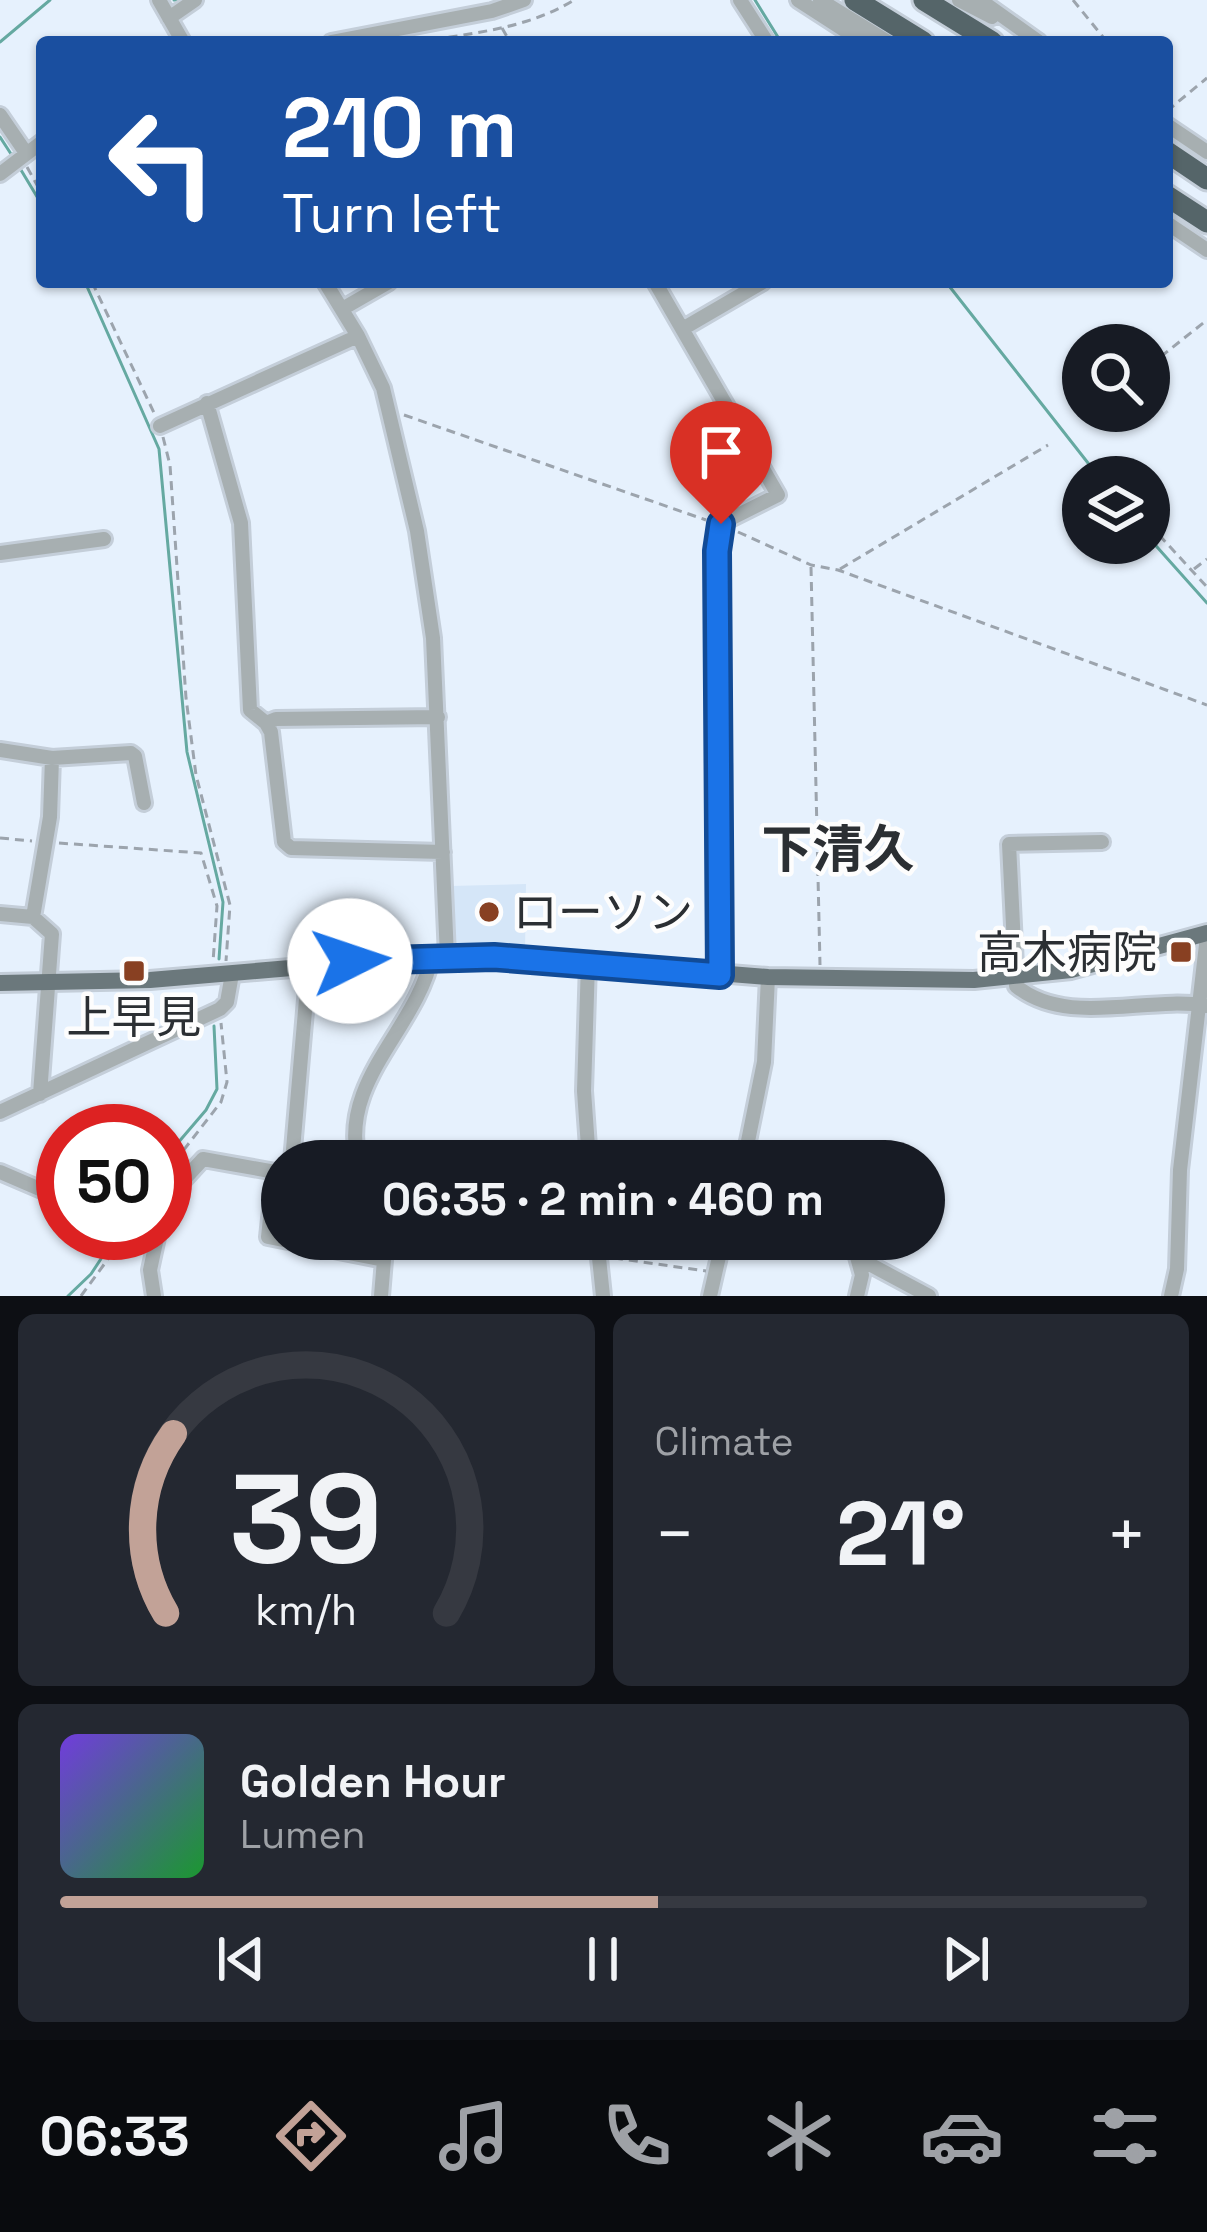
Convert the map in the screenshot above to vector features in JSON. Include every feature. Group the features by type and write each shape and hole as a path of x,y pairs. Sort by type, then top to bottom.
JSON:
{"highway":[{"path":"855,0 913,36"},
{"path":"924,0 982,36"},
{"path":"1173,156 1207,178"},
{"path":"1173,200 1207,222"}],"main road":[{"path":"0,983 49,984 439,956 820,979 1013,978 1089,966 1207,934"}],"street":[{"path":"159,0 176,30 195,0"},
{"path":"362,36 492,11 524,0"},
{"path":"740,0 763,36"},
{"path":"798,0 853,36"},
{"path":"820,0 878,36"},
{"path":"959,0 1019,28"},
{"path":"980,0 1030,36"},
{"path":"0,115 17,162"},
{"path":"1173,129 1207,152"},
{"path":"1173,228 1207,250"},
{"path":"329,288 358,336 390,412 417,531 433,638 443,852 439,956 386,1045 355,1112 353,1140"},
{"path":"343,309 379,288"},
{"path":"659,288 778,495 721,524 717,551 720,975"},
{"path":"684,328 753,288"},
{"path":"160,426 358,336"},
{"path":"207,403 241,523 250,710 266,723 284,842 291,848 443,852"},
{"path":"0,553 104,539"},
{"path":"266,723 276,719 438,717"},
{"path":"0,750 52,758 130,753 135,756 144,803"},
{"path":"33,917 52,758"},
{"path":"1102,842 1009,844 1013,978 1020,991 1059,1004 1094,1007 1202,1005"},
{"path":"0,914 33,917 52,934 40,1094"},
{"path":"1171,1296 1207,934"},
{"path":"587,1140 588,963"},
{"path":"294,1140 309,965"},
{"path":"0,1112 220,1009 227,1002 229,968"},
{"path":"750,1140 764,1062 768,977"},
{"path":"192,1171 203,1159 261,1170"},
{"path":"0,1172 36,1187"},
{"path":"151,1260 154,1296"},
{"path":"381,1296 384,1260"},
{"path":"599,1260 603,1296"},
{"path":"710,1296 718,1260"},
{"path":"857,1296 862,1274 858,1260"},
{"path":"862,1260 929,1296"}],"path":[{"path":"455,36 502,28 574,0"},
{"path":"1073,0 1102,36"},
{"path":"497,20 507,36"},
{"path":"1173,106 1207,78"},
{"path":"17,162 36,186"},
{"path":"95,288 160,426 170,465 186,698 196,775 230,905 229,968"},
{"path":"1170,349 1207,320"},
{"path":"390,412 721,524 811,565 838,570 1207,706"},
{"path":"838,570 1048,445"},
{"path":"1170,546 1207,587"},
{"path":"1193,570 1207,560"},
{"path":"811,565 820,979"},
{"path":"0,838 201,853 217,906 212,964"},
{"path":"192,1139 221,1102 227,1082 221,1017"},
{"path":"81,1296 108,1260"}],"shaded area":[{"name":"ローソン","path":"526,884 525,951 463,950 454,945 451,886"}],"waterway":[{"path":"0,42 50,0"},
{"path":"174,0 180,0"},
{"path":"755,0 777,36"},
{"path":"0,137 13,157"},
{"path":"18,165 36,195"},
{"path":"88,288 159,449 187,752 223,902 219,959"},
{"path":"951,288 1083,456"},
{"path":"1170,562 1207,603"},
{"path":"192,1126 217,1089 214,1026"},
{"path":"68,1296 100,1260"}],"place":[{"name":"ローソン","path":"489,912"},
{"name":"高木病院","path":"1181,952"},
{"name":"上早見","path":"134,971"}],"district":[{"name":"下清久","path":"838,849"}],"route":[{"path":"350,961 494,957 720,975 717,551 721,524"}]}
